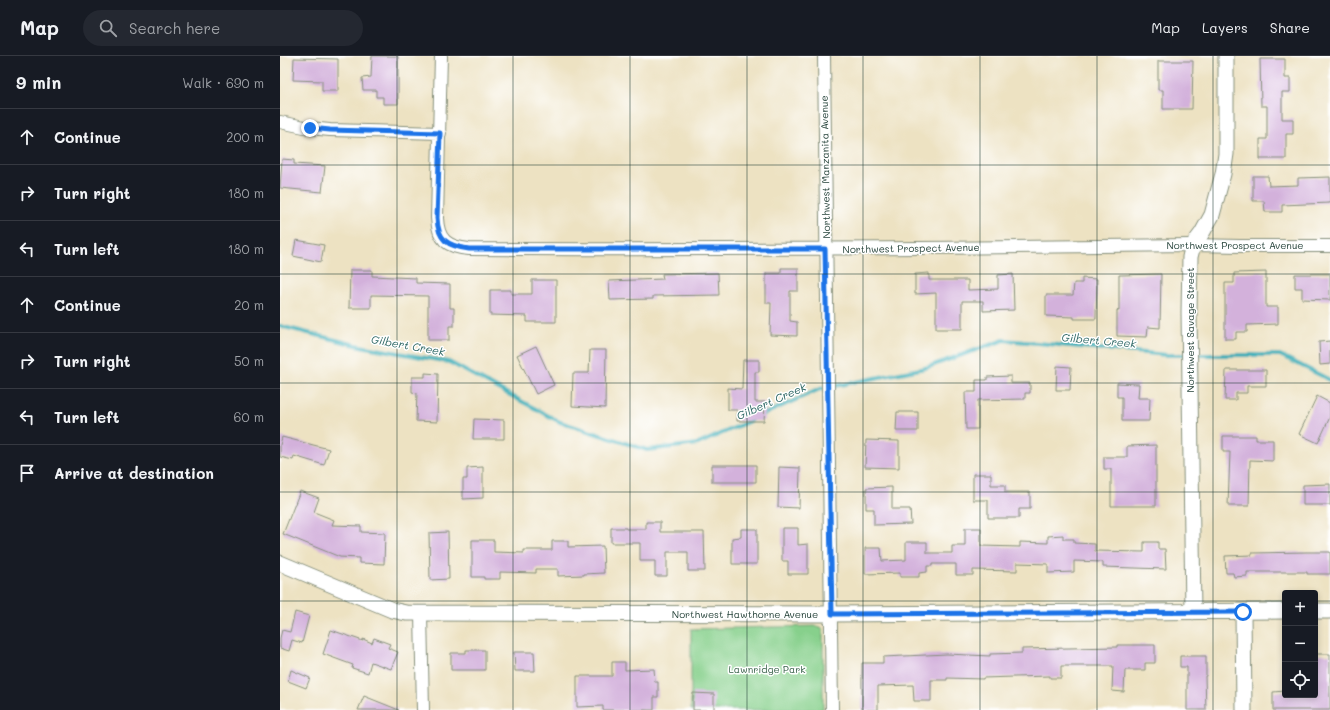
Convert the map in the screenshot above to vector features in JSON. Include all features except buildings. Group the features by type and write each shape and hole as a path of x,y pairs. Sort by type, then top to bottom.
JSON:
{"street":[{"name":"Northwest Prospect Avenue","path":"442,56 437,218 438,230 442,238 456,248 825,249 1193,245 1330,246"},
{"name":"Northwest Manzanita Avenue","path":"824,56 825,249 832,614 832,710"},
{"name":"Northwest Savage Street","path":"1193,612 1189,312 1190,257 1193,245 1212,215 1223,174 1226,154 1226,56"},
{"path":"280,122 330,130 440,133"},
{"name":"Northwest Hawthorne Avenue","path":"280,563 392,610 421,613 832,614 1282,611"},
{"path":"1318,611 1330,611"},
{"path":"1243,612 1244,710"},
{"path":"421,613 423,710"}],"green space":[{"name":"Lawnridge Park","path":"815,626 823,629 823,710 691,710 691,629"}],"waterway":[{"name":"Gilbert Creek","path":"280,326 360,346 449,362 560,422 647,450 698,444 752,420"},
{"name":"Gilbert Creek","path":"760,416 820,389 925,368 1004,340 1167,355 1280,355 1330,380"}],"route":[{"path":"310,128 330,130 440,133 437,218 438,230 442,238 456,248 626,250 825,249 832,614 1243,612"}]}
